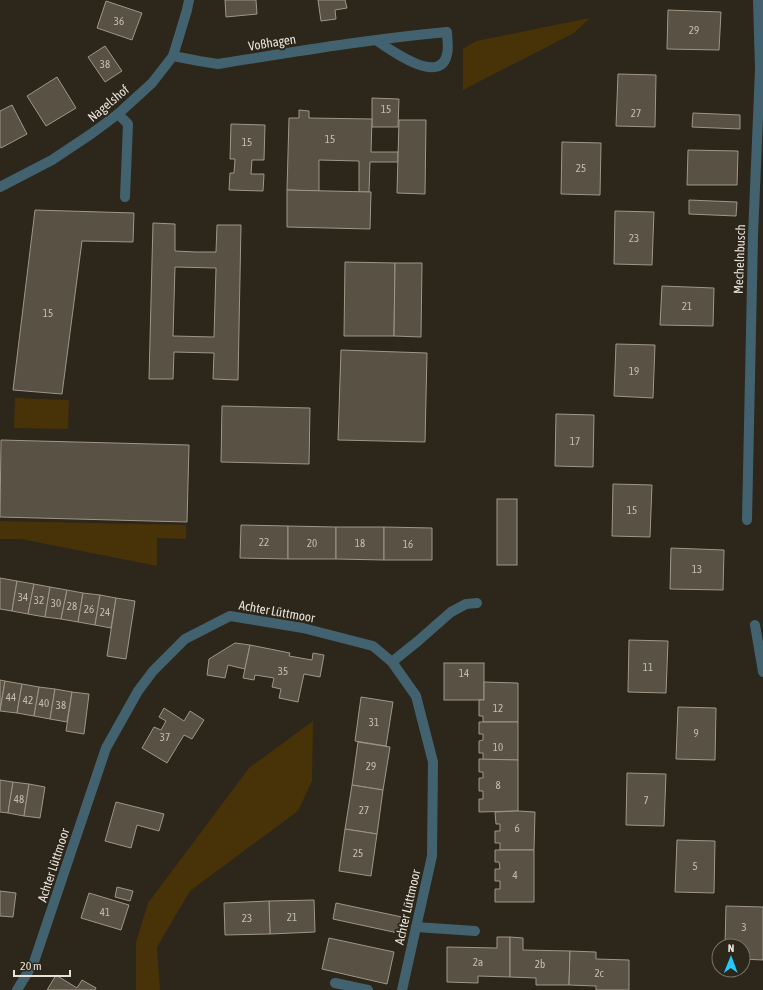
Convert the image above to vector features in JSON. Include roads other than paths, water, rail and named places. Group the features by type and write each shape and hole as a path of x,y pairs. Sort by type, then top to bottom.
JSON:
{"street":[{"name":"Nagelshof","path":"0,187 52,160 91,134 118,114 152,83 173,56 189,0"},
{"name":"Mechelnbusch","path":"747,520 752,252 760,69 758,0"},
{"name":"Voßhagen","path":"173,56 218,64 376,40 447,32 447,54 441,66 426,67 413,63 376,40"},
{"path":"118,114 128,124 125,198"},
{"path":"392,662 452,612 466,604 477,603"},
{"name":"Achter Lüttmoor","path":"17,990 34,962 106,748 138,691 153,671 185,640 230,616 303,628 373,646 392,662 416,696 434,762 432,856 402,990"},
{"path":"755,626 763,672"},
{"path":"416,927 475,931"},
{"path":"335,983 368,990"}]}
